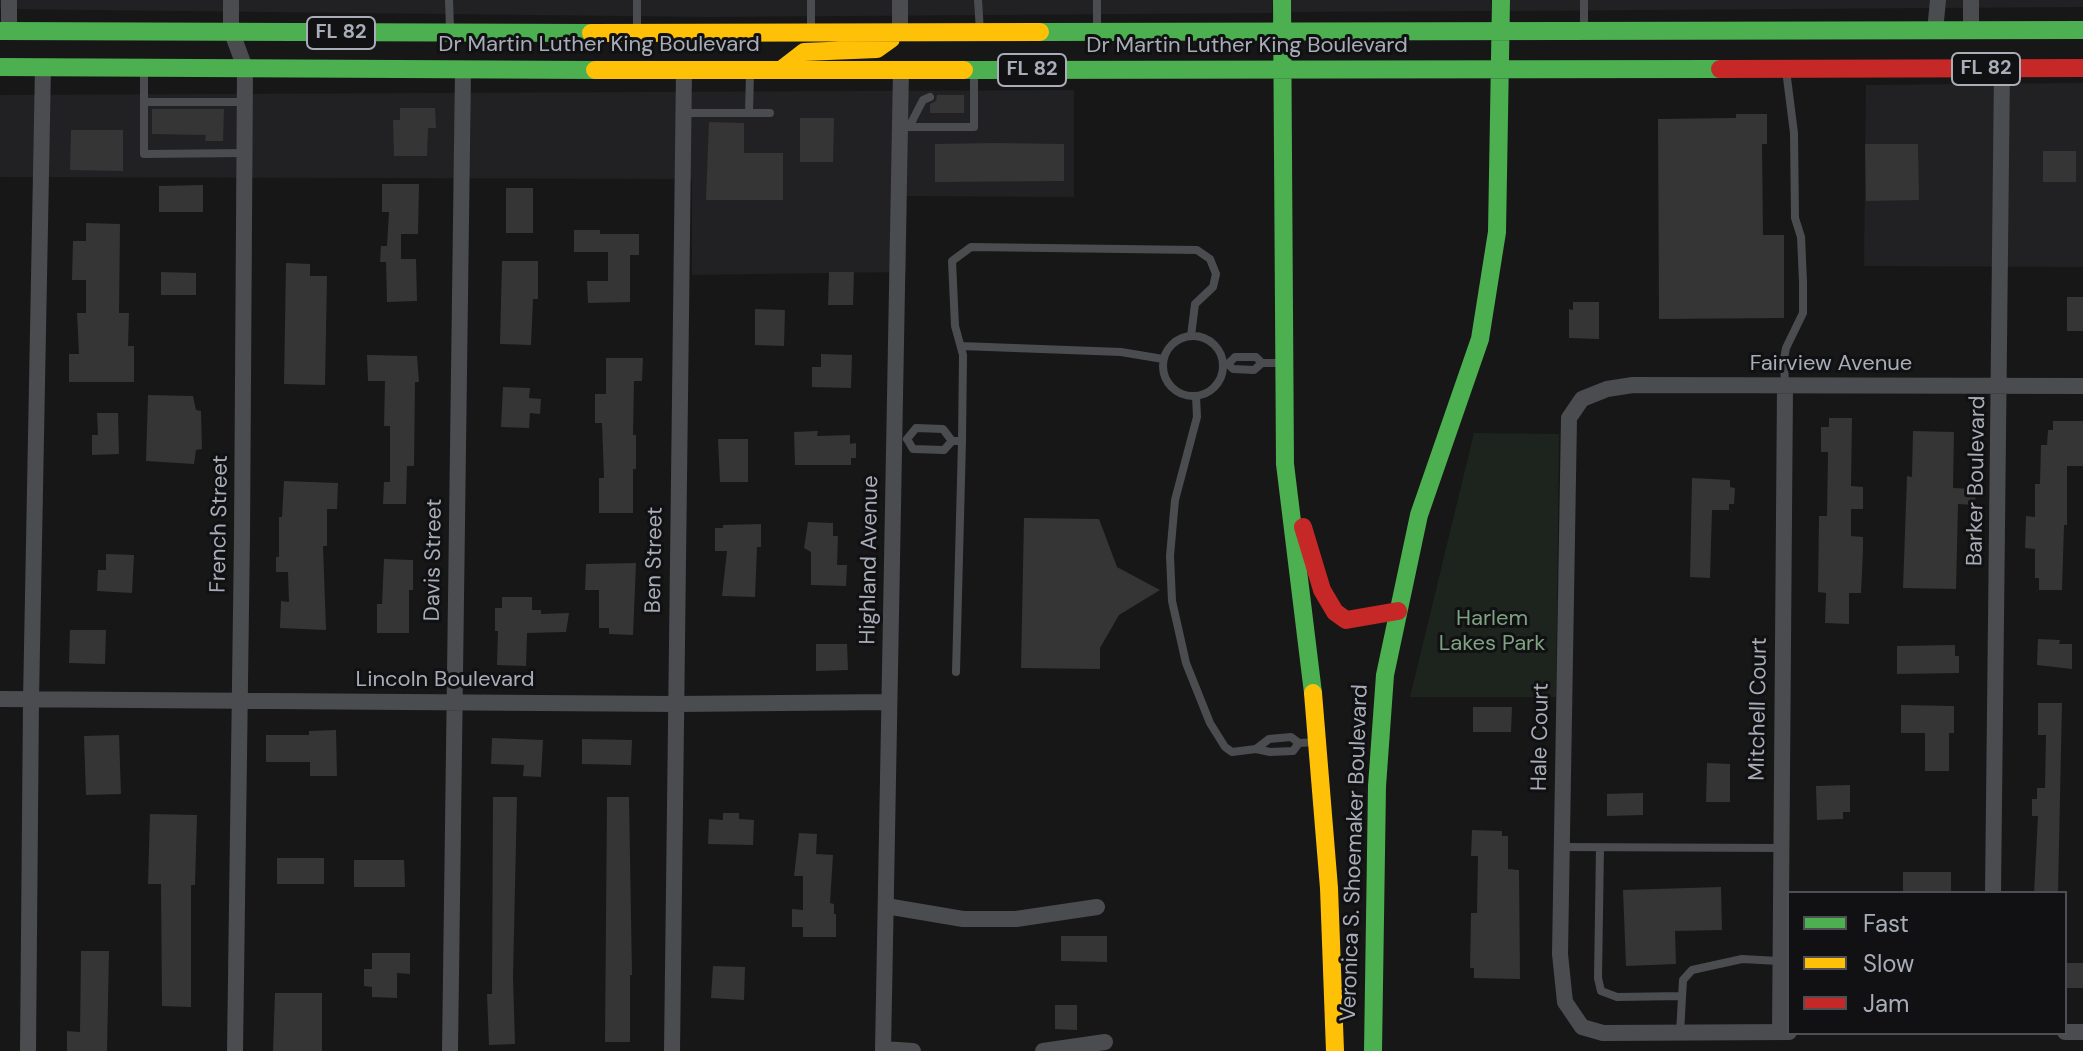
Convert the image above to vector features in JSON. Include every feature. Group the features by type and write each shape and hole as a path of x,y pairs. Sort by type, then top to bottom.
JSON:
{"main road":[{"name":"Veronica S. Shoemaker Boulevard","path":"1282,0 1285,464 1319,742 1329,888 1335,1051"},
{"name":"Veronica S. Shoemaker Boulevard","path":"1373,1051 1377,786 1385,675 1419,515 1480,339 1497,232 1501,0"},
{"name":"Dr Martin Luther King Boulevard","path":"4,31 980,33 2083,30"},
{"path":"1888,69 1920,48 1935,31"},
{"path":"1971,31 1979,54 2002,69"},
{"path":"782,69 804,52 877,49 900,33"},
{"path":"901,70 914,52 948,33"},
{"name":"FL 82","path":"0,67 144,68"},
{"name":"Dr Martin Luther King Boulevard","path":"144,68 2083,68"},
{"path":"1285,464 1322,590 1335,612 1346,620 1398,611"}],"street":[{"path":"4,31 9,0"},
{"name":"French Street","path":"231,0 232,32 245,68 235,1051"},
{"path":"900,0 900,33"},
{"path":"1935,31 1938,0"},
{"path":"1971,0 1971,31"},
{"path":"28,1051 43,67"},
{"name":"Barker Boulevard","path":"1993,891 2002,69"},
{"name":"Davis Street","path":"450,1051 463,70"},
{"name":"Ben Street","path":"672,1051 684,70"},
{"name":"Highland Avenue","path":"883,1050 889,702 900,438 904,127 901,70"},
{"name":"Fairview Avenue","path":"1582,399 1607,389 1633,385 2083,386"},
{"name":"Mitchell Court","path":"1784,1032 1779,961 1785,387"},
{"name":"Hale Court","path":"1582,399 1569,418 1566,451 1561,980 1565,1002 1582,1027 1603,1033 1680,1033"},
{"name":"Lincoln Boulevard","path":"0,699 676,704 889,702"},
{"path":"886,906 963,919 1016,919 1097,907"},
{"path":"1680,1033 1784,1032"},
{"path":"1043,1051 1105,1042"},
{"path":"883,1050 913,1051"}],"lane":[{"path":"449,0 450,33"},
{"path":"637,0 637,33"},
{"path":"811,0 811,33"},
{"path":"978,0 980,33"},
{"path":"1584,0 1584,32"},
{"path":"1094,1 1097,32"},
{"path":"144,68 144,154 245,153"},
{"path":"1785,387 1786,348 1803,313 1801,237 1795,218 1794,133 1786,69"},
{"path":"749,113 750,70"},
{"path":"904,127 974,127 974,70"},
{"path":"904,127 923,100 930,97"},
{"path":"964,97 975,97"},
{"path":"144,102 245,102"},
{"path":"683,113 770,113"},
{"path":"956,672 957,441 963,355 955,326 952,261 971,247 1197,250 1210,259 1216,274 1213,287 1195,304 1191,336"},
{"path":"1225,364 1211,342 1191,336 1173,343 1163,359 1165,378 1170,386 1177,392 1196,396 1214,388 1225,364 1235,357 1256,357 1262,363 1283,363"},
{"path":"961,346 1121,352 1163,359"},
{"path":"1196,396 1197,417 1175,500 1170,556 1172,601 1186,663 1210,723 1225,747 1232,752 1256,749 1293,751 1299,743"},
{"path":"916,428 943,429 957,441 944,450 913,449 900,438 916,428"},
{"path":"1256,749 1269,739 1291,737 1299,743 1319,742"},
{"path":"1561,847 1780,848"},
{"path":"1600,848 1598,978 1601,991 1617,997 1682,996"},
{"path":"1680,1033 1683,980 1692,970 1742,959 1779,961"}],"shaded area":[{"path":"0,0 1273,0 1272,13 710,17 0,9"},
{"path":"1291,0 1491,0 1491,11 1291,12"},
{"path":"1510,0 2083,0 2083,7 1510,11"},
{"path":"2083,83 2083,267 1864,266 1866,85"},
{"path":"1074,90 1074,197 907,196 906,272 692,275 692,179 0,177 0,95"}],"green space":[{"name":"Harlem Lakes Park","path":"1474,433 1559,434 1556,697 1410,697"}],"building":[{"path":"937,95 964,95 964,113 930,113 930,104 936,101"},
{"path":"400,108 435,108 436,128 428,128 427,156 394,156 393,120 400,120"},
{"path":"152,109 224,109 223,141 205,141 206,135 152,134"},
{"path":"1736,114 1767,114 1767,144 1762,144 1763,235 1784,235 1784,318 1659,319 1658,119 1736,118"},
{"path":"800,118 834,118 833,162 800,162"},
{"path":"709,122 744,123 744,153 783,153 783,200 706,200"},
{"path":"71,130 123,130 123,171 70,170"},
{"path":"935,144 1064,144 1064,181 935,182"},
{"path":"1865,144 1918,144 1919,200 1866,201"},
{"path":"2043,151 2076,151 2076,182 2043,182"},
{"path":"382,184 419,184 418,234 401,234 401,259 416,259 417,301 387,302 386,262 380,262 381,246 387,246 389,212 382,212"},
{"path":"203,185 203,212 159,212 159,186"},
{"path":"506,188 533,188 533,233 506,233"},
{"path":"86,223 120,224 119,313 129,313 128,346 134,346 134,382 69,382 69,354 79,354 77,313 86,313 86,280 72,280 73,241 86,241"},
{"path":"574,230 639,234 639,255 630,255 630,302 588,303 587,281 608,281 608,252 574,252"},
{"path":"502,261 538,261 538,299 533,299 531,345 500,344"},
{"path":"286,263 310,264 310,276 327,276 325,385 284,384"},
{"path":"161,272 196,273 196,295 161,295"},
{"path":"829,272 854,272 853,305 828,305"},
{"path":"2067,297 2083,297 2083,331 2067,331"},
{"path":"1573,302 1599,302 1599,339 1569,338 1569,309 1573,310"},
{"path":"755,309 785,310 784,346 755,345"},
{"path":"821,354 852,355 851,388 812,387 812,367 821,367"},
{"path":"367,355 417,356 419,382 415,382 414,466 407,466 406,504 383,504 384,482 390,482 390,426 384,426 385,381 368,381"},
{"path":"606,358 643,358 642,381 634,381 636,469 633,469 633,513 599,513 599,478 604,478 602,423 595,423 595,394 606,394"},
{"path":"503,387 530,388 529,398 541,399 540,414 530,413 529,428 501,427"},
{"path":"148,395 193,396 196,410 201,411 202,449 196,450 194,464 146,461"},
{"path":"97,413 118,413 119,454 92,455 92,435 98,435"},
{"path":"1829,418 1852,418 1851,486 1863,487 1863,509 1851,509 1851,536 1863,537 1863,550 1861,593 1849,593 1849,624 1825,623 1826,593 1818,592 1819,516 1827,516 1828,452 1821,452 1821,427 1829,427"},
{"path":"2053,421 2083,421 2083,466 2067,466 2062,590 2039,590 2039,578 2035,578 2035,549 2025,548 2026,516 2035,517 2035,484 2040,484 2041,445 2047,445 2048,430 2053,430"},
{"path":"818,431 817,436 850,435 850,444 856,443 856,458 851,458 851,465 795,465 794,432"},
{"path":"1913,431 1954,432 1953,488 1976,489 1975,505 1958,504 1956,589 1903,588 1907,476 1912,477"},
{"path":"718,439 748,439 748,482 720,482"},
{"path":"1692,478 1730,480 1730,487 1735,488 1734,504 1729,504 1729,510 1712,510 1710,578 1690,577"},
{"path":"284,481 338,483 337,509 327,509 327,546 323,546 326,630 280,628 281,601 289,602 288,572 276,572"},
{"path":"1024,518 1099,519 1117,567 1160,590 1119,615 1100,648 1100,669 1021,668"},
{"path":"808,522 833,523 833,536 838,536 837,565 847,565 846,586 811,585 811,552 804,548"},
{"path":"761,524 755,597 722,596 727,551 715,551 715,528"},
{"path":"106,554 134,555 132,593 97,591 98,570 106,570"},
{"path":"384,559 413,560 409,633 377,633 377,604 382,604"},
{"path":"636,563 633,635 609,634 609,628 599,628 599,590 585,590 586,564"},
{"path":"502,597 532,597 532,610 541,610 541,614 569,613 566,632 527,633 526,666 497,665 495,608 502,608"},
{"path":"70,630 106,630 105,664 69,663"},
{"path":"2038,639 2072,644 2072,669 2037,665"},
{"path":"816,644 847,644 848,670 816,671"},
{"path":"1955,645 1955,656 1959,656 1959,673 1897,674 1897,646"},
{"path":"2038,703 2062,703 2058,891 2034,891 2038,816 2032,816 2032,799 2037,799 2037,788 2045,788 2046,735 2038,735"},
{"path":"1901,705 1954,706 1954,733 1949,733 1949,771 1925,771 1925,733 1901,733"},
{"path":"1473,707 1512,707 1511,732 1473,732"},
{"path":"336,730 337,776 310,776 310,762 266,762 266,735 309,735 309,731"},
{"path":"119,735 121,794 86,795 84,736"},
{"path":"492,738 543,740 541,777 523,776 524,765 491,764"},
{"path":"582,739 632,740 631,765 582,764"},
{"path":"1707,763 1730,764 1730,802 1706,802"},
{"path":"1850,785 1850,812 1843,812 1843,819 1817,820 1816,786"},
{"path":"1643,793 1643,815 1607,816 1607,794"},
{"path":"493,797 517,797 513,977 515,1044 489,1045 487,994 492,994"},
{"path":"607,797 629,797 630,1042 605,1042"},
{"path":"723,813 739,813 739,819 754,820 753,845 708,844 709,819 723,820"},
{"path":"150,814 197,815 195,885 191,885 191,1007 162,1006 161,884 148,884"},
{"path":"1472,830 1502,831 1502,836 1508,836 1508,869 1519,870 1520,979 1474,978 1474,968 1470,968 1471,913 1477,913 1478,856 1471,856"},
{"path":"799,833 817,834 816,854 833,855 830,903 834,904 836,914 836,937 803,937 803,927 792,927 792,909 803,910 803,876 794,876"},
{"path":"277,858 324,858 324,884 277,884"},
{"path":"354,860 404,860 405,887 354,887"},
{"path":"1903,872 1951,872 1951,891 1903,891"},
{"path":"1721,887 1722,930 1675,931 1676,964 1626,966 1623,890"},
{"path":"1061,936 1107,936 1107,962 1061,961"},
{"path":"81,951 109,951 107,1051 67,1051 67,1031 80,1032"},
{"path":"372,953 410,953 410,974 397,973 397,998 372,997 372,987 364,986 364,969 372,969"},
{"path":"2067,963 2083,963 2083,988 2067,988"},
{"path":"713,966 745,967 744,1000 711,998"},
{"path":"275,993 322,993 322,1051 273,1051"},
{"path":"1055,1005 1077,1005 1077,1030 1055,1029"}],"traffic: fast":[{"path":"1282,0 1285,464 1313,693"},
{"path":"1373,1051 1377,786 1385,675 1419,515 1480,339 1497,232 1501,0"},
{"path":"1040,32 2083,30"},
{"path":"0,31 591,33"},
{"path":"0,67 595,70"},
{"path":"964,70 1720,69"}],"traffic: slow":[{"path":"591,33 1040,32"},
{"path":"782,69 804,52 877,49 891,39"},
{"path":"595,70 964,70"},
{"path":"1313,693 1329,888 1335,1051"}],"traffic: jam":[{"path":"1720,69 2083,68"},
{"path":"1303,527 1322,590 1335,612 1346,620 1398,611"}]}
